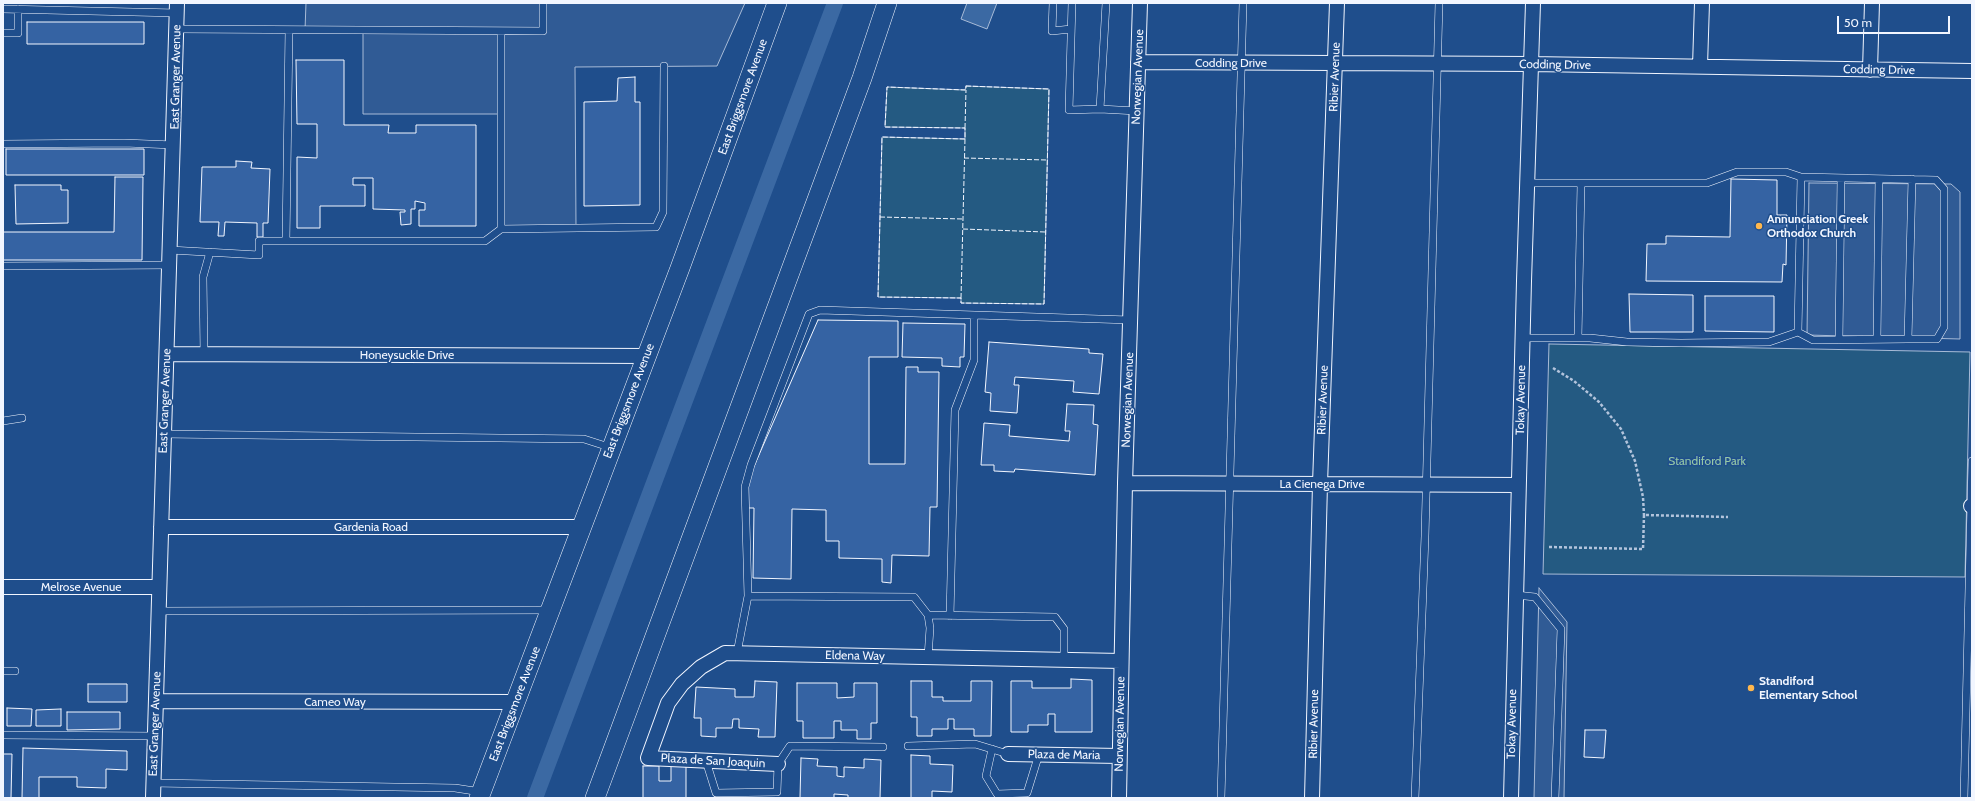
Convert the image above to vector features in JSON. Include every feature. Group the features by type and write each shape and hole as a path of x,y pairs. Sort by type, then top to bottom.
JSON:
{"main road":[{"name":"East Briggsmore Avenue","path":"480,796 778,3"},
{"path":"595,798 859,85 887,3"}],"street":[{"name":"Norwegian Avenue","path":"1118,798 1125,483 1140,3"},
{"name":"Ribier Avenue","path":"1312,798 1320,484 1337,3"},
{"name":"Tokay Avenue","path":"1511,798 1522,338 1533,3"},
{"path":"1700,66 1702,3"},
{"path":"1870,70 1872,3"},
{"name":"East Granger Avenue","path":"153,798 177,8"},
{"name":"Codding Drive","path":"1138,62 1531,64 1972,71"},
{"name":"Honeysuckle Drive","path":"167,354 646,356"},
{"name":"La Cienega Drive","path":"1125,483 1518,485"},
{"name":"Gardenia Road","path":"161,527 581,527"},
{"name":"Melrose Avenue","path":"3,587 159,587"},
{"name":"Eldena Way","path":"648,758 668,703 682,684 701,667 725,653 1121,660"},
{"name":"Cameo Way","path":"156,701 515,702"},
{"name":"Plaza de Maria","path":"1008,754 1119,756"},
{"name":"Plaza de San Joaquin","path":"648,758 778,764"}],"lane":[{"path":"177,29 543,31 543,3"},
{"path":"1053,3 1052,30 1071,29"},
{"path":"1072,3 1069,110 1100,109 1137,111"},
{"path":"1100,109 1106,3"},
{"path":"1221,798 1231,484 1243,3"},
{"path":"1415,798 1426,485 1439,3"},
{"path":"3,9 177,8"},
{"path":"3,33 18,33 18,10"},
{"path":"286,241 289,30"},
{"path":"501,31 502,229"},
{"path":"170,250 259,255 258,241 485,241 502,229 656,227 663,212 664,66"},
{"path":"3,144 124,143 174,145"},
{"path":"1522,338 1578,338 1673,342 1769,342 1798,332 1813,340 1908,339 1937,338 1944,327 1944,189 1936,180 1801,177 1786,172 1737,172 1707,183 1581,184 1527,182"},
{"path":"1798,332 1801,177"},
{"path":"1839,340 1841,178"},
{"path":"1877,339 1878,179"},
{"path":"1908,339 1912,179"},
{"path":"1578,338 1581,184"},
{"path":"204,354 203,277 210,252"},
{"path":"3,266 170,265"},
{"path":"737,653 748,596 745,487 751,465 808,314 820,310 1130,320"},
{"path":"950,616 955,410 974,360 974,316"},
{"path":"3,421 22,418"},
{"path":"164,434 584,439 612,448"},
{"path":"1964,798 1972,461"},
{"path":"1516,595 1535,597 1561,630 1556,798"},
{"path":"748,596 914,596 928,615 930,628 928,657"},
{"path":"158,611 550,610"},
{"path":"928,615 1055,617 1064,629 1064,660"},
{"path":"3,671 16,671"},
{"path":"3,735 155,736"},
{"path":"908,746 975,744 1008,754"},
{"path":"706,761 716,793 777,792 778,764 790,746 883,747"},
{"path":"992,749 986,776 997,794 1027,793 1039,754"},
{"path":"153,783 455,788 480,796"}],"path":[{"path":"1549,547 1642,549 1644,515 1643,497 1635,461 1621,429 1599,402 1574,381 1553,368"},
{"path":"1644,515 1728,517"}],"green space":[{"path":"966,86 1049,89 1044,304 961,303 961,298 878,297 882,137 965,139 965,128 885,127 887,87 965,90"},
{"name":"Standiford Park","path":"1549,344 1970,352 1965,577 1543,574"}],"shaded area":[{"path":"306,3 745,3 717,66 575,67 576,228 501,229 500,114 363,114 363,30 305,30"},
{"path":"967,3 997,3 987,29 961,19"},
{"path":"1809,183 1951,184 1960,192 1960,339 1807,335"},
{"path":"1539,588 1567,622 1564,798 1534,798"}],"building":[{"path":"27,22 144,22 144,44 27,44"},
{"path":"296,60 344,60 344,125 389,125 388,133 416,133 416,125 476,125 476,226 419,226 419,210 425,210 425,203 415,201 415,209 411,209 411,224 401,225 400,212 405,212 405,210 373,209 373,178 353,178 353,185 365,185 365,206 320,206 320,228 297,228 297,157 317,158 317,124 297,124"},
{"path":"635,77 635,102 640,102 640,205 584,206 584,102 617,101 618,78"},
{"path":"6,149 144,149 144,175 6,175"},
{"path":"236,161 252,162 251,168 270,169 268,223 263,223 263,237 257,237 257,223 225,222 224,236 218,236 219,222 200,222 202,167 236,167"},
{"path":"115,177 143,177 142,260 3,260 3,232 114,232"},
{"name":"Annunciation Greek Orthodox Church","path":"1731,179 1777,180 1777,215 1787,215 1786,265 1783,264 1782,282 1646,281 1647,244 1666,244 1666,236 1730,237"},
{"path":"15,185 61,185 61,190 68,190 68,223 16,224"},
{"path":"1629,294 1693,295 1693,332 1630,332"},
{"path":"1705,296 1774,296 1774,332 1705,331"},
{"path":"818,320 898,321 898,357 869,357 869,464 905,464 906,367 918,367 918,372 939,372 937,507 930,507 929,556 892,555 891,583 882,582 882,559 839,558 839,541 826,541 826,510 792,509 791,579 753,578 754,508 748,508 748,480"},
{"path":"903,323 965,324 964,357 960,357 960,367 942,366 942,358 902,357"},
{"path":"989,342 1089,349 1089,353 1103,354 1099,394 1073,392 1074,381 1015,377 1014,385 1019,385 1017,413 990,411 991,393 985,392"},
{"path":"1067,404 1094,405 1093,424 1098,425 1095,475 1015,469 1014,472 994,471 994,465 981,465 984,423 1010,425 1009,436 1069,441 1070,431 1065,431"},
{"path":"1071,679 1092,680 1092,732 1055,732 1055,714 1048,714 1048,725 1028,725 1028,732 1011,732 1011,681 1032,681 1032,688 1071,688"},
{"path":"755,681 777,682 775,737 758,737 759,729 739,728 739,719 733,719 732,728 716,728 716,737 701,736 701,718 694,718 696,687 735,689 735,697 754,697"},
{"path":"911,681 932,681 932,697 943,697 943,701 971,701 971,681 992,681 991,736 974,736 974,729 954,729 954,719 948,719 948,729 932,729 932,736 917,736 917,717 911,717"},
{"path":"797,683 837,683 837,698 854,697 854,683 877,683 877,723 871,723 871,739 857,739 857,730 841,730 841,721 834,721 834,738 803,738 803,721 797,721"},
{"path":"88,684 127,684 127,702 88,702"},
{"path":"7,708 32,709 31,726 7,726"},
{"path":"61,709 61,726 36,726 36,710"},
{"path":"67,712 120,712 120,729 67,730"},
{"path":"1585,730 1606,730 1604,758 1584,757"},
{"path":"23,748 127,751 127,770 106,769 106,788 77,787 77,777 39,777 39,798 22,798"},
{"path":"3,754 12,754 11,798 3,798"},
{"path":"911,755 930,756 930,764 953,765 952,792 932,791 932,798 911,798"},
{"path":"801,758 818,759 817,766 837,767 837,776 844,777 844,767 864,768 864,759 881,760 880,798 848,798 848,795 834,794 834,798 800,798"},
{"path":"643,766 659,766 659,781 671,781 671,766 686,766 686,798 643,798"}],"waterway":[{"path":"535,798 835,3"}],"fence":[{"path":"966,86 1049,89 1044,304 961,303 961,298 878,297 882,137 965,139 965,128 885,127 887,87 966,90 966,86"},
{"path":"965,128 966,90"},
{"path":"961,298 965,139"},
{"path":"964,158 1047,160"},
{"path":"880,217 963,219"},
{"path":"963,229 1045,232"}],"place":[{"name":"Annunciation Greek Orthodox Church","path":"1759,226"},
{"name":"Standiford Elementary School","path":"1751,688"}]}
